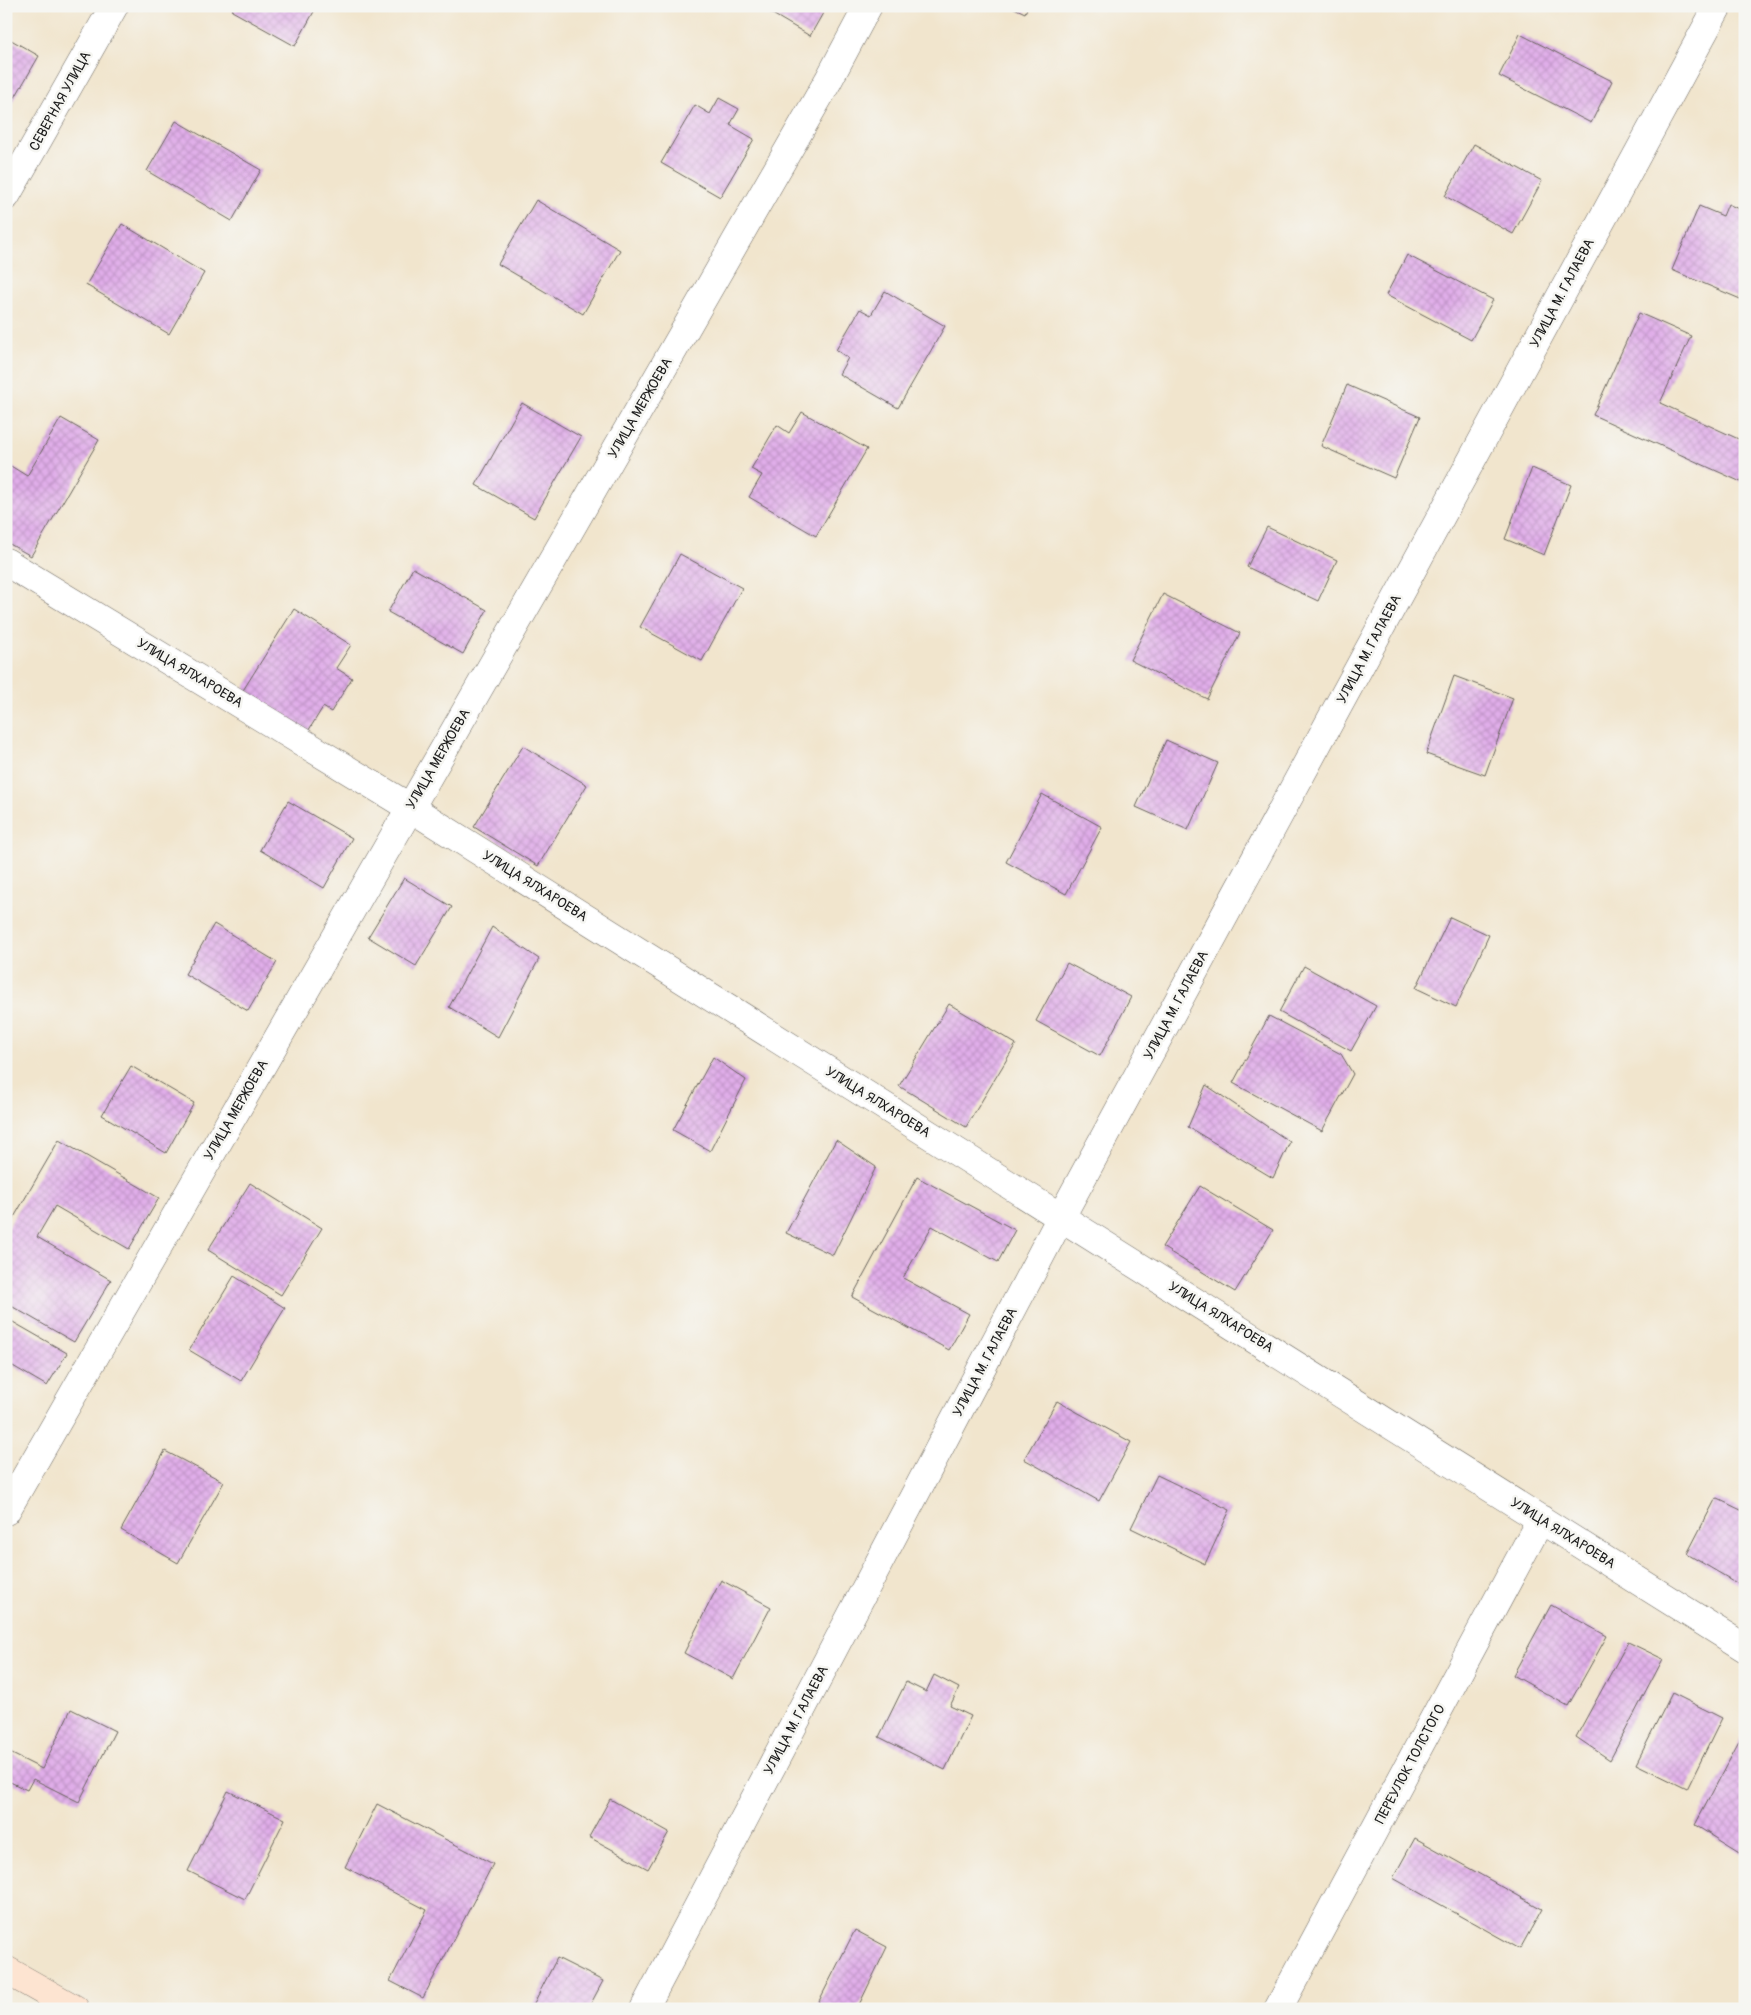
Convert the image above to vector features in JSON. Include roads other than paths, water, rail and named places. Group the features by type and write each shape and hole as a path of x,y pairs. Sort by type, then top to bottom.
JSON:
{"street":[{"name":"УЛИЦА МЕРЖОЕВА","path":"6,1511 828,82 868,6"},
{"name":"УЛИЦА М. ГАЛАЕВА","path":"644,2009 1061,1217 1718,6"},
{"name":"СЕВЕРНАЯ УЛИЦА","path":"6,196 108,8"},
{"name":"УЛИЦА ЯЛХАРОЕВА","path":"6,562 410,807 1745,1648"},
{"name":"ПЕРЕУЛОК ТОЛСТОГО","path":"1278,2009 1542,1519"},
{"path":"6,1970 74,2009"}]}
